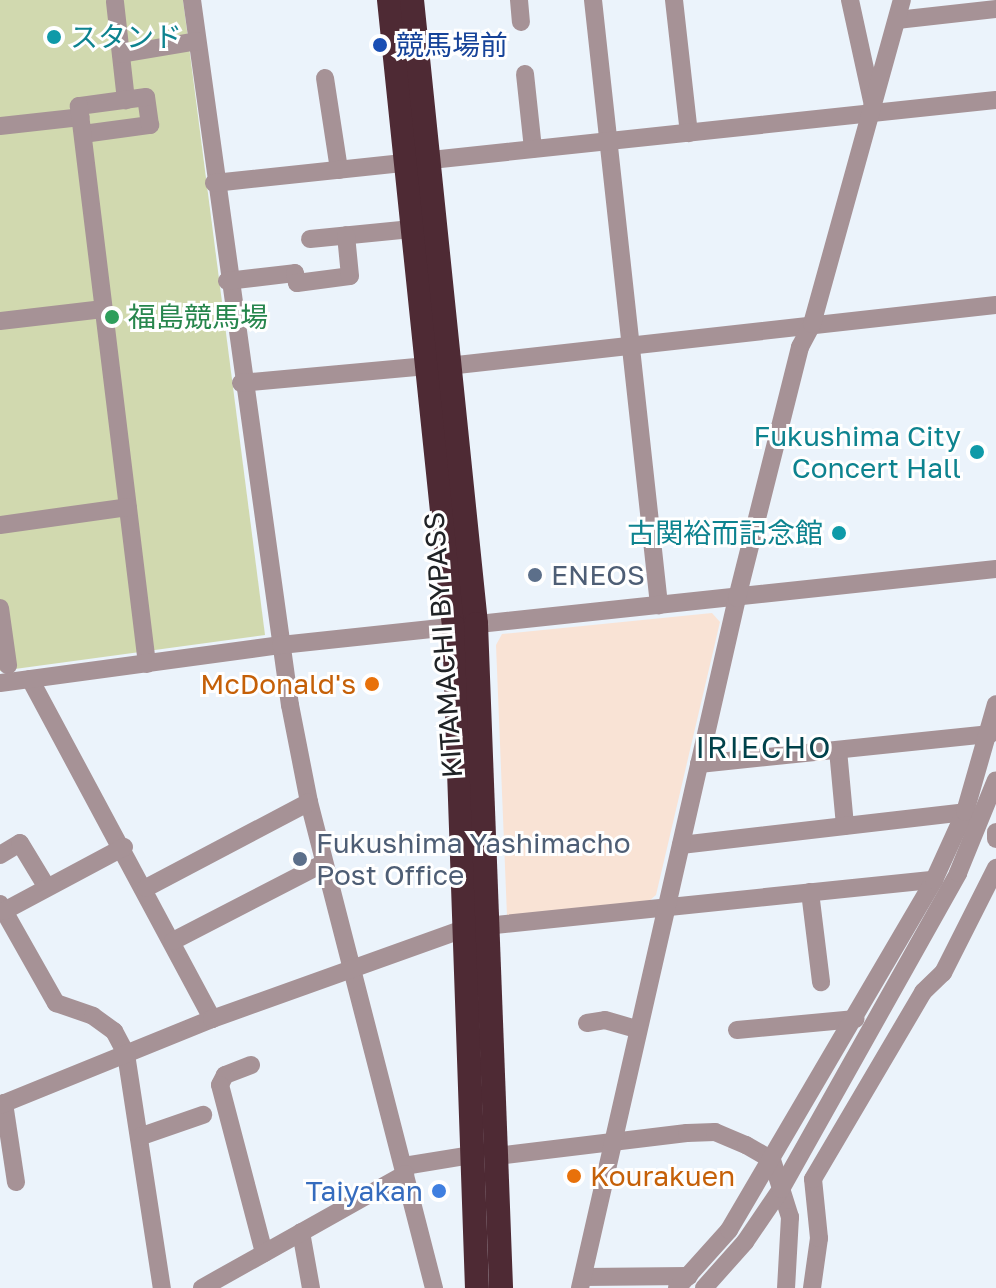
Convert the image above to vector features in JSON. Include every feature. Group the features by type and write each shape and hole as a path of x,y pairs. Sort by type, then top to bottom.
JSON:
{"highway":[{"name":"KITAMACHI BYPASS","path":"389,0 415,162 465,626 491,925 501,1288"},
{"name":"KITAMACHI BYPASS","path":"412,0 415,162 412,229 437,366"},
{"name":"KITAMACHI BYPASS","path":"465,626 466,928 477,1288"}],"street":[{"path":"192,0 241,383 281,645 309,802 354,967 434,1288"},
{"path":"519,0 521,22"},
{"path":"593,0 659,605"},
{"path":"674,0 689,133"},
{"path":"850,0 874,111"},
{"path":"902,0 874,111 812,324 800,347 737,598 681,845 664,906 581,1282 690,1284 745,1242 781,1189 958,873 996,780"},
{"path":"115,2 126,100"},
{"path":"897,20 996,9"},
{"path":"121,54 197,41"},
{"path":"525,74 533,149"},
{"path":"325,78 339,170"},
{"path":"0,126 82,125 150,125 146,97 79,106 82,125 103,309 147,664"},
{"path":"214,183 996,100"},
{"path":"310,239 412,229"},
{"path":"227,281 295,273 297,283 350,276 346,235"},
{"path":"241,383 437,366 631,342 996,305"},
{"path":"0,321 103,309"},
{"path":"0,525 128,507"},
{"path":"0,683 281,645 996,569"},
{"path":"0,608 8,665"},
{"path":"30,679 146,888 212,1019"},
{"path":"690,1284 729,1230 772,1160 934,880 965,812 990,734 996,704"},
{"path":"699,764 990,734"},
{"path":"838,750 845,826"},
{"path":"146,888 309,802"},
{"path":"681,845 965,812"},
{"path":"0,855 20,843 46,886"},
{"path":"124,847 2,908 56,1003 93,1016 114,1031 126,1054 162,1288"},
{"path":"173,941 324,863"},
{"path":"812,1288 819,1238 813,1179 923,992 943,973 996,868"},
{"path":"16,1182 2,1104 212,1019 466,928 934,880"},
{"path":"810,892 821,982"},
{"path":"737,1030 855,1019"},
{"path":"587,1023 605,1020 637,1029"},
{"path":"251,1065 225,1075 220,1085 264,1253"},
{"path":"139,1137 203,1115"},
{"path":"497,1156 715,1132 772,1160 790,1217 786,1288"},
{"path":"202,1288 404,1170 472,1155"},
{"path":"301,1232 311,1288"}],"shaded area":[{"path":"712,613 720,622 656,895 649,901 507,916 496,645 502,634"}],"green space":[{"name":"福島競馬場","path":"0,0 183,0 265,635 0,671"}],"place":[{"name":"スタンド","path":"54,37"},
{"name":"競馬場前","path":"380,45"},
{"name":"福島競馬場","path":"112,317"},
{"name":"Fukushima City Concert Hall","path":"977,452"},
{"name":"古関裕而記念館","path":"839,533"},
{"name":"ENEOS","path":"535,575"},
{"name":"McDonald's","path":"372,684"},
{"name":"Fukushima Yashimacho Post Office","path":"300,859"},
{"name":"Kourakuen","path":"574,1176"},
{"name":"Taiyakan","path":"439,1191"}],"district":[{"name":"IRIECHO","path":"764,747"}]}
